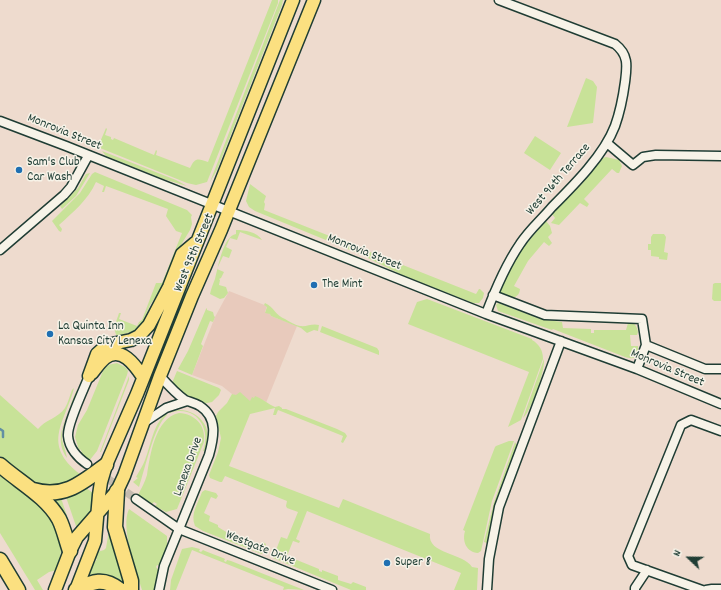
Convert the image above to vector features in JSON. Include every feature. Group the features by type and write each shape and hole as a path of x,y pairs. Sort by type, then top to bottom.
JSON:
{"highway":[{"path":"0,465 30,489 55,512 63,527 70,551"},
{"path":"30,489 43,493 62,492 73,488 106,465"},
{"path":"117,491 115,527 131,581 131,590"},
{"path":"0,560 18,590"},
{"path":"76,590 91,582 102,581 120,590"}],"main road":[{"name":"West 95th Street","path":"76,590 95,541 101,482 106,465 143,377 293,0"},
{"name":"West 95th Street","path":"55,590 70,551 78,537 117,491 124,476 160,376 312,4"},
{"path":"89,376 97,354 107,345 130,340 139,336 149,325 169,287 182,254 196,242"},
{"path":"89,376 105,358 111,354 120,354 135,365 143,377"}],"street":[{"name":"West 96th Terrace","path":"486,314 506,267 521,242 581,178 607,143 615,127 622,102 626,72 626,57 622,50 614,44 499,0"},
{"name":"Monrovia Street","path":"0,121 486,314 637,369 721,404"},
{"path":"607,143 633,165 643,157 656,155 721,156"},
{"path":"0,250 72,187 88,156"},
{"path":"493,295 545,315 642,319 646,345 637,369"},
{"path":"486,590 489,559 499,507 561,341"},
{"path":"646,345 705,369 721,369"},
{"path":"87,464 78,457 70,444 68,435 71,422 89,376"},
{"name":"Lenexa Drive","path":"159,590 164,566 209,455 214,428 208,413 198,405 187,401 175,392 160,376"},
{"path":"142,424 166,408 187,401"},
{"path":"702,590 632,565 628,556 681,425 691,420 721,431"},
{"path":"136,499 179,529"},
{"name":"Westgate Drive","path":"179,529 332,590"},
{"path":"634,590 647,570"},
{"path":"706,590 712,588 721,589"}],"shaded area":[{"path":"229,291 267,306 265,312 271,316 297,326 266,403 265,401 252,398 250,402 232,394 222,386 192,375 215,317"}],"green space":[{"path":"272,0 278,0 278,3 207,182 196,185 187,183 100,148 100,142 106,128 105,135 111,137 113,140 114,138 154,155 156,150 156,155 190,168 193,162 197,160 208,162"},
{"path":"280,0 283,0 282,5 217,170 210,182"},
{"path":"586,78 593,81 597,87 593,123 567,127"},
{"path":"535,136 561,153 550,170 524,153"},
{"path":"102,151 176,180 187,186 163,179 106,156"},
{"path":"606,157 619,160 622,166 619,173 612,169 584,199 589,204 587,207 580,203 559,225 551,223 555,218 552,214 582,184 603,158"},
{"path":"95,172 187,210 192,215 190,230 181,245 165,283 150,305 142,325 134,331 117,336 115,327 119,313 121,313 119,319 137,326 142,320 156,283 162,283 182,233 176,231 166,216 168,209 106,186 104,192 102,192 104,186 96,182 84,200 59,225 62,229 61,232 59,231 52,221 80,193 92,174"},
{"path":"90,173 76,196 62,209 60,206 78,188 86,174"},
{"path":"250,184 266,196 264,210 476,294 480,289 484,293 483,298 479,303 473,303 402,275 360,254 255,211 249,207 246,201"},
{"path":"546,221 550,226 552,233 548,237 552,243 549,246 544,242 528,261 514,286 520,289 518,295 516,297 508,297 502,295 501,288 510,268 525,246"},
{"path":"236,230 254,233 262,240 240,232 237,240 230,238 226,247 232,250 229,258 223,256 218,267 224,246 231,236 236,234"},
{"path":"653,234 664,234 666,237 664,252 668,253 667,260 651,256 651,250 648,250 648,244 651,244 651,237"},
{"path":"217,269 224,272 219,279 219,285 226,287 228,293 224,298 220,299 210,294"},
{"path":"721,283 721,301 714,301 712,299 713,284"},
{"path":"427,299 532,339 539,345 543,359 521,420 508,427 529,372 408,324 417,302"},
{"path":"265,303 282,318 296,325 319,325 318,331 314,330 307,333 301,328 265,313 267,307 264,305"},
{"path":"498,303 540,319 562,322 563,328 591,329 591,333 594,333 594,330 626,330 628,323 632,323 636,326 638,332 637,335 630,335 631,346 638,346 638,353 633,358 625,357 553,329 552,330 498,311 496,305"},
{"path":"207,308 207,310 213,312 215,317 213,322 210,321 201,344 203,346 192,375 178,369 188,351"},
{"path":"322,326 377,348 379,355 320,332"},
{"path":"544,359 544,365 537,390 527,414 523,418"},
{"path":"117,363 125,367 128,371 127,375 97,451 89,461 81,453 82,452 80,449 79,450 75,437 78,425 87,410 103,371 108,365"},
{"path":"177,371 219,388 221,390 219,395 212,402 202,404 181,394 172,383"},
{"path":"129,376 129,380 100,452"},
{"path":"74,388 59,433 59,443 61,453 68,463 80,474 75,478 57,486 44,487 32,483 0,456 0,395 38,429 65,408"},
{"path":"77,390 69,409 62,433 67,458 61,446 61,432 65,419 74,396"},
{"path":"240,392 250,401 252,397 254,398 255,396 275,407 279,406 282,409 286,409 337,429 345,433 347,436 343,443 341,442 343,436 278,410 276,415 273,415 275,408 250,414 229,466 339,508 343,499 430,534 431,541 434,546 468,562 472,567 478,568 477,590 454,590 461,573 307,511 296,539 300,541 299,543 293,541 287,556 319,569 319,571 322,572 322,570 338,576 338,580 351,584 353,582 366,587 366,590 351,590 273,558 281,537 287,539 298,512 287,508 287,501 225,476 222,482 220,482 210,478 209,475 218,452 221,438 216,416 227,403 232,394 236,395"},
{"path":"178,410 193,413 204,423 208,436 204,451 205,434 203,426 194,415 187,412 179,411 170,413"},
{"path":"179,413 190,416 198,422 203,430 204,442 177,509 166,512 155,506 157,504 154,502 150,504 138,495 146,478 152,448 159,430 164,422 171,416"},
{"path":"166,414 167,415 158,428 150,448 139,487 133,482 138,478 136,477 144,462 155,429"},
{"path":"509,441 514,441 492,501 481,551 478,553 470,551 464,539 465,531 463,530 495,447"},
{"path":"515,442 517,445 496,505 487,543 484,542 494,502"},
{"path":"0,471 52,517 60,539 61,552 57,570 49,572 37,580 43,590 35,590 0,533"},
{"path":"85,487 93,493 92,512 77,529 66,497"},
{"path":"205,490 216,493 218,496 216,499 211,497 204,513 210,516 209,521 218,525 218,527 248,545 247,548 257,551 263,542 266,544 262,554 203,531 195,526 193,517 195,509 202,492"},
{"path":"61,498 73,534 73,536 50,499"},
{"path":"129,509 167,536 167,547 160,566 157,565 156,567 159,571 154,590 142,590 136,572 126,527"},
{"path":"109,530 126,580 122,582 114,577 102,574 88,575 97,559 97,552 106,548"},
{"path":"192,547 200,549 199,551 201,552 203,550 223,558 226,562 227,560 231,561 304,590 283,590 284,587 192,550 176,590 170,590 171,580 182,549"}],"waterway":[{"path":"0,429 3,431 3,437"}],"tunnel":[{"path":"87,464 136,499"}],"place":[{"name":"Sam's Club Car Wash","path":"19,170"},
{"name":"The Mint","path":"314,285"},
{"name":"La Quinta Inn Kansas City Lenexa","path":"50,334"},
{"name":"Super 8","path":"387,563"}]}
